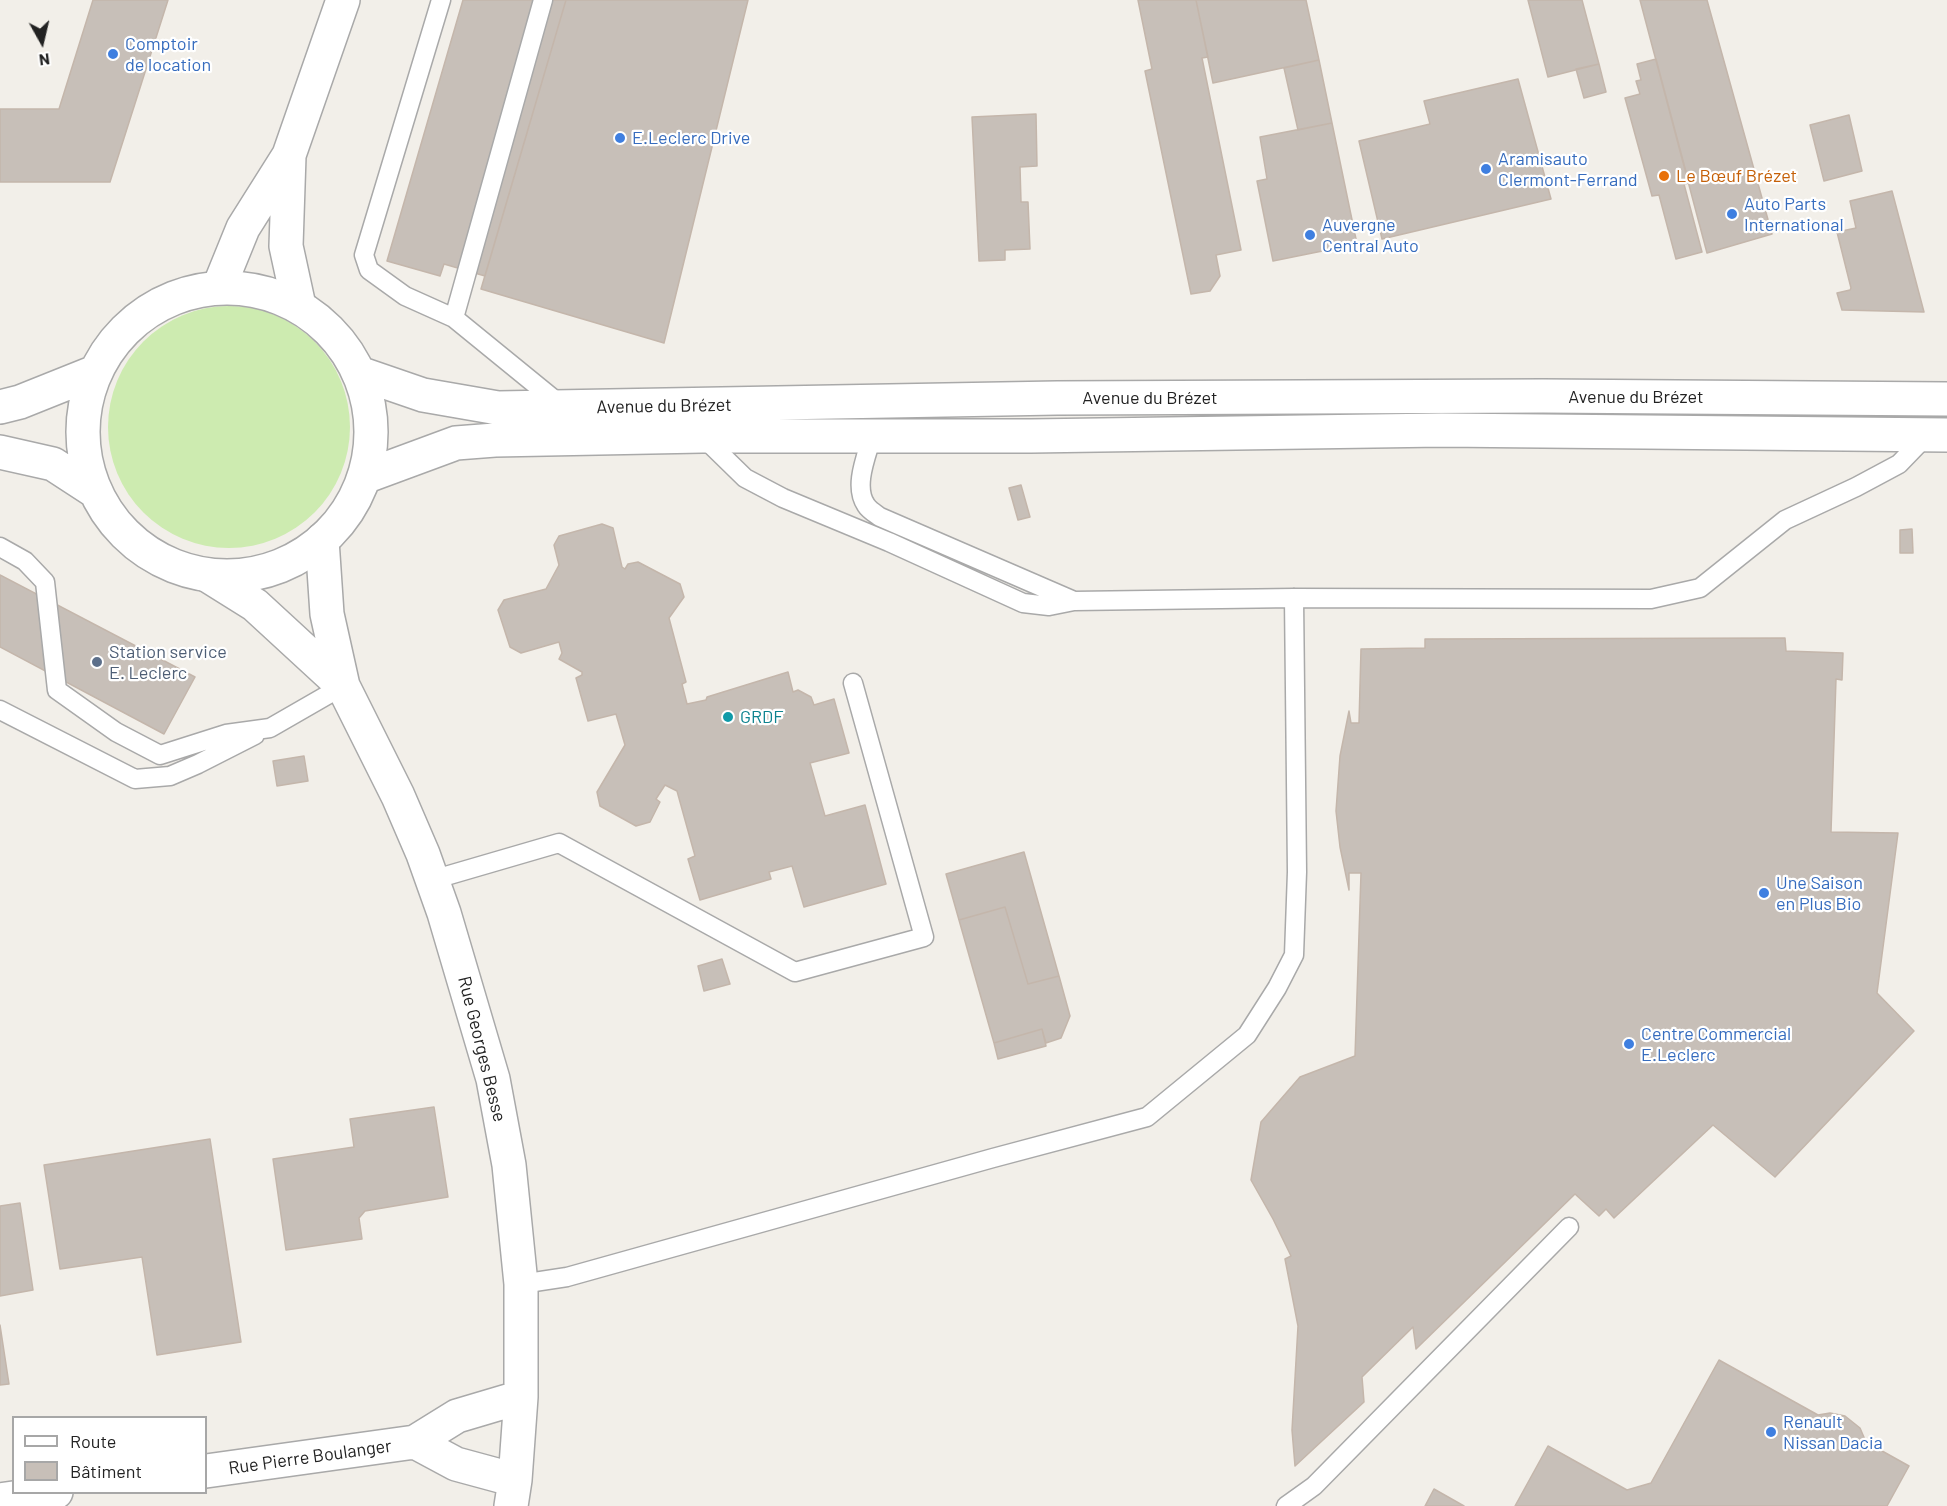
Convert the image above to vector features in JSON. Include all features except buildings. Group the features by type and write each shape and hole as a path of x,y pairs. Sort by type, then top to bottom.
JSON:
{"street":[{"path":"219,287 243,228 289,155 343,0"},
{"path":"289,155 286,246 299,306"},
{"path":"219,287 246,289 273,295 299,306 323,324 344,347 359,373 369,406 371,442 364,477 347,512 322,540 291,561 239,576 207,575 173,566 148,555 114,522 96,492 84,453 83,411 95,372 111,345 133,322 159,305 188,293 219,287"},
{"path":"0,407 20,402 95,372"},
{"name":"Avenue du Brézet","path":"359,373 423,395 498,408 1080,398 1543,396 1947,399"},
{"name":"Avenue du Brézet","path":"364,477 456,443 495,440 702,436 1031,436 1442,430 1938,434"},
{"path":"0,452 53,464 96,492"},
{"name":"Rue Georges Besse","path":"322,540 327,614 343,686 398,796 432,880 451,936 493,1080 511,1176 521,1284 521,1398 513,1493"},
{"name":"Rue Georges Besse","path":"207,575 255,605 343,686"},
{"name":"Rue Pierre Boulanger","path":"207,1472 415,1442 457,1416 521,1398"},
{"name":"Rue Pierre Boulanger","path":"415,1442 513,1493"},
{"path":"0,1500 42,1494"}],"lane":[{"path":"441,0 364,255 369,270 405,296 454,318 563,408"},
{"path":"454,318 543,0"},
{"path":"702,436 744,478 783,498 889,542 1023,603 1049,606 1074,601 1294,598 1651,598 1700,588 1785,520 1899,464 1938,434"},
{"path":"872,435 861,477 862,491 866,505 880,518 1074,601"},
{"path":"0,547 24,561 45,582 57,690 116,732 160,755 226,734 270,728"},
{"path":"521,1284 567,1277 1147,1117 1247,1035 1277,988 1294,955 1297,872 1294,598"},
{"path":"432,880 559,843 795,972 924,937 853,683"},
{"path":"0,710 135,779 170,776 198,764 270,728 343,686"},
{"path":"1286,1506 1314,1486 1569,1227"}],"green space":[{"path":"217,306 241,306 264,311 286,320 315,341 330,360 341,381 348,403 350,427 348,451 341,473 330,494 315,513 286,534 264,543 241,548 217,548 194,543 172,534 152,521 135,504 122,484 113,462 108,439 108,415 113,392 122,370 135,350 152,333 172,320 194,311"}],"place":[{"name":"Comptoir de location","path":"113,54"},
{"name":"E.Leclerc Drive","path":"620,138"},
{"name":"Aramisauto Clermont-Ferrand","path":"1486,169"},
{"name":"Le Bœuf Brézet","path":"1664,176"},
{"name":"Auto Parts International","path":"1732,214"},
{"name":"Auvergne Central Auto","path":"1310,235"},
{"name":"Station service E. Leclerc","path":"97,662"},
{"name":"GRDF","path":"728,717"},
{"name":"Une Saison en Plus Bio","path":"1764,893"},
{"name":"Centre Commercial E.Leclerc","path":"1629,1044"},
{"name":"Renault Nissan Dacia","path":"1771,1432"}]}
